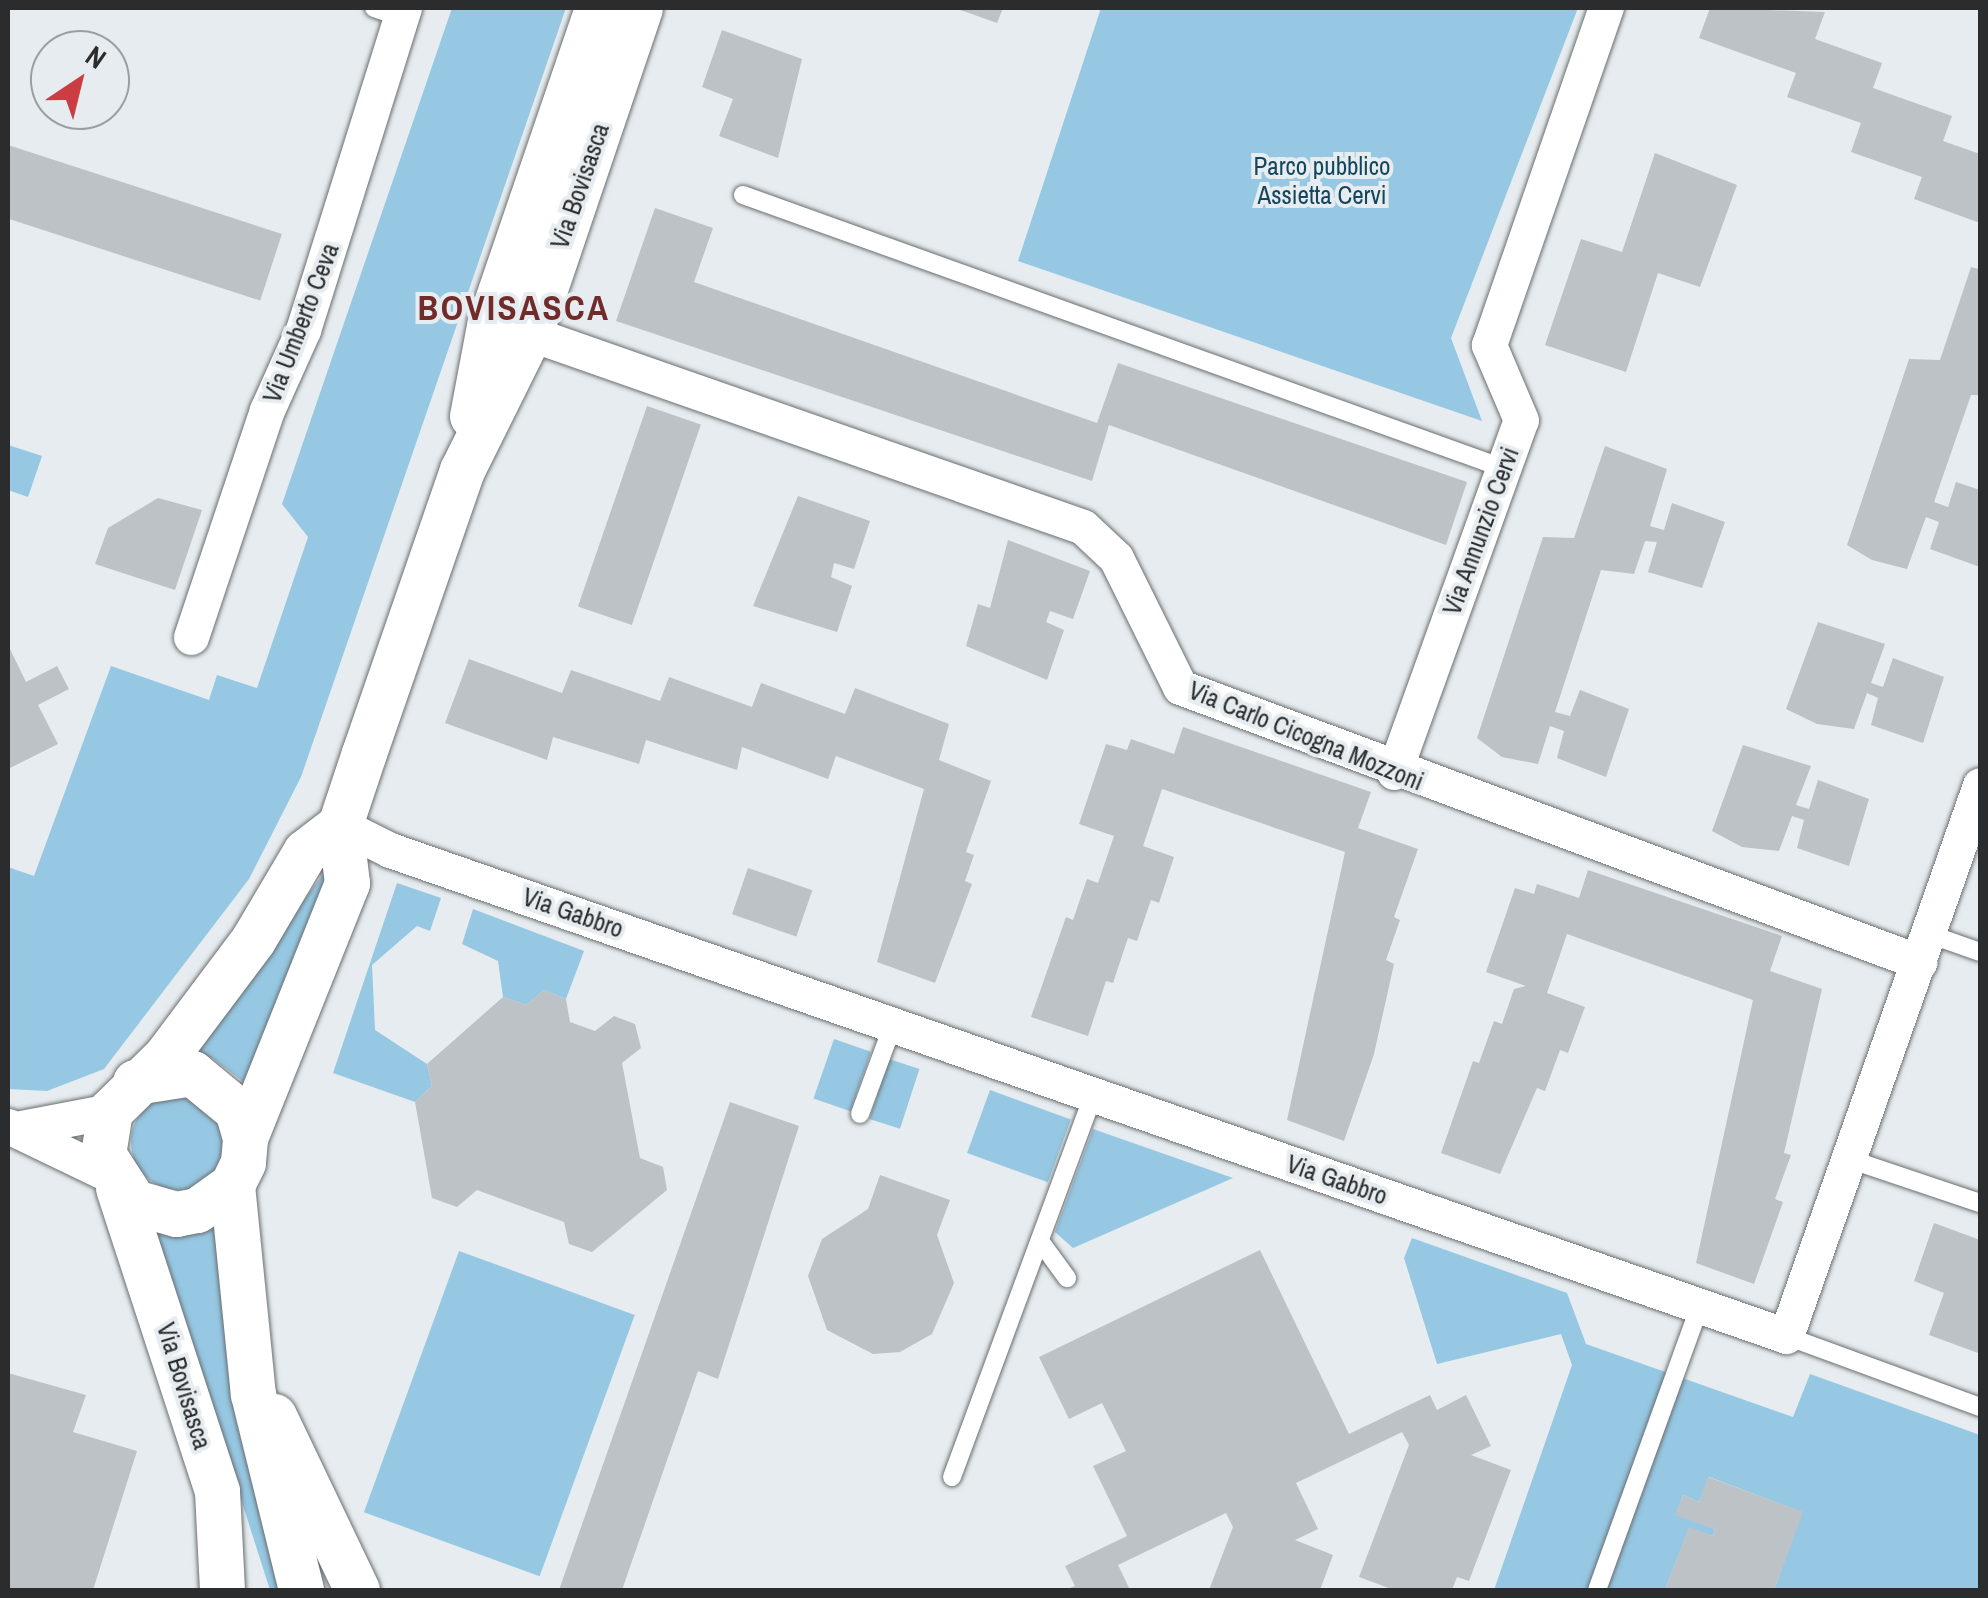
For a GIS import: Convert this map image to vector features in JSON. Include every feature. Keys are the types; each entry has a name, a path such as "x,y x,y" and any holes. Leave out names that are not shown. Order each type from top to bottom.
{"street":[{"name":"Via Bovisasca","path":"249,1366 232,1185 245,1138 346,883 340,825 510,327 597,8"},
{"name":"Via Bovisasca","path":"510,327 640,8"},
{"name":"Via Annunzio Cervi","path":"1394,772 1521,420 1489,345 1606,8"},
{"name":"Via Umberto Ceva","path":"191,637 267,410 303,330 393,11"},
{"name":"Via Carlo Cicogna Mozzoni","path":"510,327 1083,527 1116,558 1180,687 1394,772 1924,948"},
{"path":"1786,1336 1980,786"},
{"name":"Via Gabbro","path":"340,825 390,850 1786,1336"},
{"path":"122,1096 165,1058 253,940 305,852 340,825"},
{"path":"12,1128 122,1096 163,1072 205,1080 237,1110 245,1138"},
{"name":"Via Bovisasca","path":"122,1096 103,1154 216,1491 222,1590"},
{"path":"12,1128 114,1182 134,1202 176,1214 217,1200 232,1185"},
{"path":"249,1366 301,1590"},
{"path":"249,1366 357,1590"},
{"path":"216,1491 248,1590"}],"lane":[{"path":"744,195 1504,468"},
{"path":"1924,948 1980,952"},
{"path":"860,1114 893,1024"},
{"path":"952,1477 1094,1094"},
{"path":"1849,1159 1980,1203"},
{"path":"1040,1241 1067,1278"},
{"path":"1598,1590 1700,1305"},
{"path":"1786,1336 1980,1407"}],"green space":[{"path":"452,8 566,8 301,777 249,879 104,1069 47,1091 8,1089 8,867 34,876 111,666 209,700 217,675 257,688 308,537 282,504"},
{"name":"Parco pubblico Assietta Cervi","path":"1101,8 1578,8 1451,338 1482,421 1018,261"},
{"path":"8,445 42,456 28,497 8,490"},
{"path":"330,865 253,1089 212,1058 190,1053"},
{"path":"397,883 441,898 430,931 417,926 372,965 375,1030 427,1064 432,1086 415,1102 333,1073"},
{"path":"473,909 584,951 566,999 544,990 526,1005 503,997 498,961 462,944"},
{"path":"834,1039 871,1052 850,1111 813,1099"},
{"path":"889,1059 919,1069 900,1129 870,1119"},
{"path":"990,1090 1071,1119 1048,1182 967,1153"},
{"path":"179,1094 197,1097 213,1108 224,1124 224,1160 213,1176 197,1187 179,1190 161,1187 145,1176 134,1160 131,1142 134,1124 145,1108 161,1097"},
{"path":"1093,1129 1233,1178 1073,1248 1055,1232"},
{"path":"217,1225 235,1415 279,1590 270,1590 156,1233"},
{"path":"1412,1238 1567,1293 1586,1344 1793,1417 1810,1374 1980,1435 1980,1590 1774,1590 1802,1512 1709,1477 1699,1502 1683,1495 1676,1514 1715,1529 1713,1536 1689,1528 1665,1590 1494,1590 1572,1365 1561,1334 1437,1364 1404,1258"},
{"path":"459,1251 635,1315 540,1576 364,1512"}],"building":[{"path":"955,8 1003,8 997,23"},
{"path":"1710,8 1825,12 1815,39 1882,63 1873,88 1952,116 1943,141 1980,154 1980,223 1914,199 1922,177 1851,152 1861,123 1787,97 1796,73 1699,38"},
{"path":"722,30 802,59 778,158 719,136 733,99 702,87"},
{"path":"8,145 282,234 260,301 8,219"},
{"path":"1655,153 1737,185 1700,287 1658,273 1626,372 1545,345 1581,239 1622,252"},
{"path":"655,208 713,228 694,282 1097,423 1118,363 1467,482 1446,545 1109,425 1092,481 616,321"},
{"path":"1971,267 1980,269 1980,395 1971,395 1934,502 1948,507 1956,482 1980,490 1980,567 1930,549 1939,522 1926,517 1907,569 1872,560 1847,545 1909,359 1940,360"},
{"path":"647,406 701,425 632,625 578,606"},
{"path":"1605,446 1667,469 1650,526 1664,530 1672,503 1725,522 1702,588 1648,572 1657,542 1645,541 1634,574 1601,570 1555,712 1570,716 1580,690 1629,709 1606,777 1557,758 1564,731 1550,726 1538,764 1502,757 1477,738 1543,537 1574,538"},
{"path":"798,496 870,521 854,569 834,563 831,577 852,586 837,632 753,606"},
{"path":"158,498 202,510 175,590 95,564 108,528"},
{"path":"1008,540 1090,571 1073,619 1050,611 1046,622 1064,630 1047,680 966,646 978,604 990,608"},
{"path":"1818,622 1885,644 1871,683 1883,687 1893,658 1944,677 1923,743 1871,725 1878,698 1867,693 1854,729 1817,724 1786,709"},
{"path":"8,645 26,682 57,666 69,689 38,705 58,744 8,769"},
{"path":"469,659 562,693 571,670 660,701 669,677 752,707 761,683 845,714 855,688 949,724 939,760 991,781 966,852 974,855 965,881 972,884 935,983 877,962 924,789 836,756 828,779 742,747 737,770 646,740 639,764 553,737 547,760 445,723"},
{"path":"1183,727 1371,792 1358,828 1418,849 1394,917 1400,920 1386,960 1394,964 1374,1054 1344,1141 1287,1120 1345,852 1162,789 1143,846 1174,857 1159,903 1151,900 1137,941 1128,938 1113,983 1106,981 1088,1036 1031,1017 1066,917 1073,920 1087,879 1098,883 1114,836 1079,824 1106,744 1127,750 1131,739 1174,754"},
{"path":"1743,745 1811,766 1796,805 1809,809 1818,780 1869,799 1849,866 1797,848 1804,820 1792,816 1779,851 1742,847 1712,831"},
{"path":"748,868 812,890 796,936 732,914"},
{"path":"1588,870 1782,936 1770,971 1822,989 1784,1153 1791,1155 1775,1199 1783,1202 1754,1284 1696,1263 1753,1000 1567,934 1547,993 1585,1007 1568,1053 1560,1050 1545,1091 1537,1088 1500,1174 1441,1153 1473,1061 1479,1063 1494,1021 1502,1024 1514,989 1526,986 1486,972 1515,888 1534,894 1537,884 1579,898"},
{"path":"544,990 566,999 570,1022 595,1031 614,1016 635,1024 641,1048 622,1063 640,1158 663,1167 667,1190 592,1252 569,1244 564,1222 477,1190 457,1207 432,1198 415,1102 432,1086 427,1064 503,997 526,1005"},
{"path":"730,1102 799,1126 718,1379 698,1371 622,1590 559,1590"},
{"path":"880,1175 950,1200 937,1235 954,1283 932,1334 900,1352 873,1354 827,1330 808,1276 822,1239 868,1209"},
{"path":"1934,1223 1980,1240 1978,1353 1929,1335 1944,1293 1914,1281"},
{"path":"1260,1250 1349,1434 1430,1395 1437,1410 1466,1395 1491,1446 1471,1455 1511,1470 1469,1581 1457,1577 1452,1590 1394,1590 1359,1577 1409,1445 1402,1432 1296,1483 1318,1529 1295,1540 1333,1555 1320,1590 1209,1590 1233,1527 1226,1513 1118,1565 1130,1590 1065,1590 1075,1586 1065,1566 1127,1536 1093,1466 1126,1451 1102,1403 1069,1419 1039,1357"},
{"path":"8,1373 86,1395 73,1432 137,1451 93,1590 8,1590"},
{"path":"1708,1477 1803,1512 1774,1590 1665,1590 1689,1527 1713,1536 1715,1529 1675,1515 1683,1495 1699,1502"}],"district":[{"name":"BOVISASCA","path":"514,308"}]}
